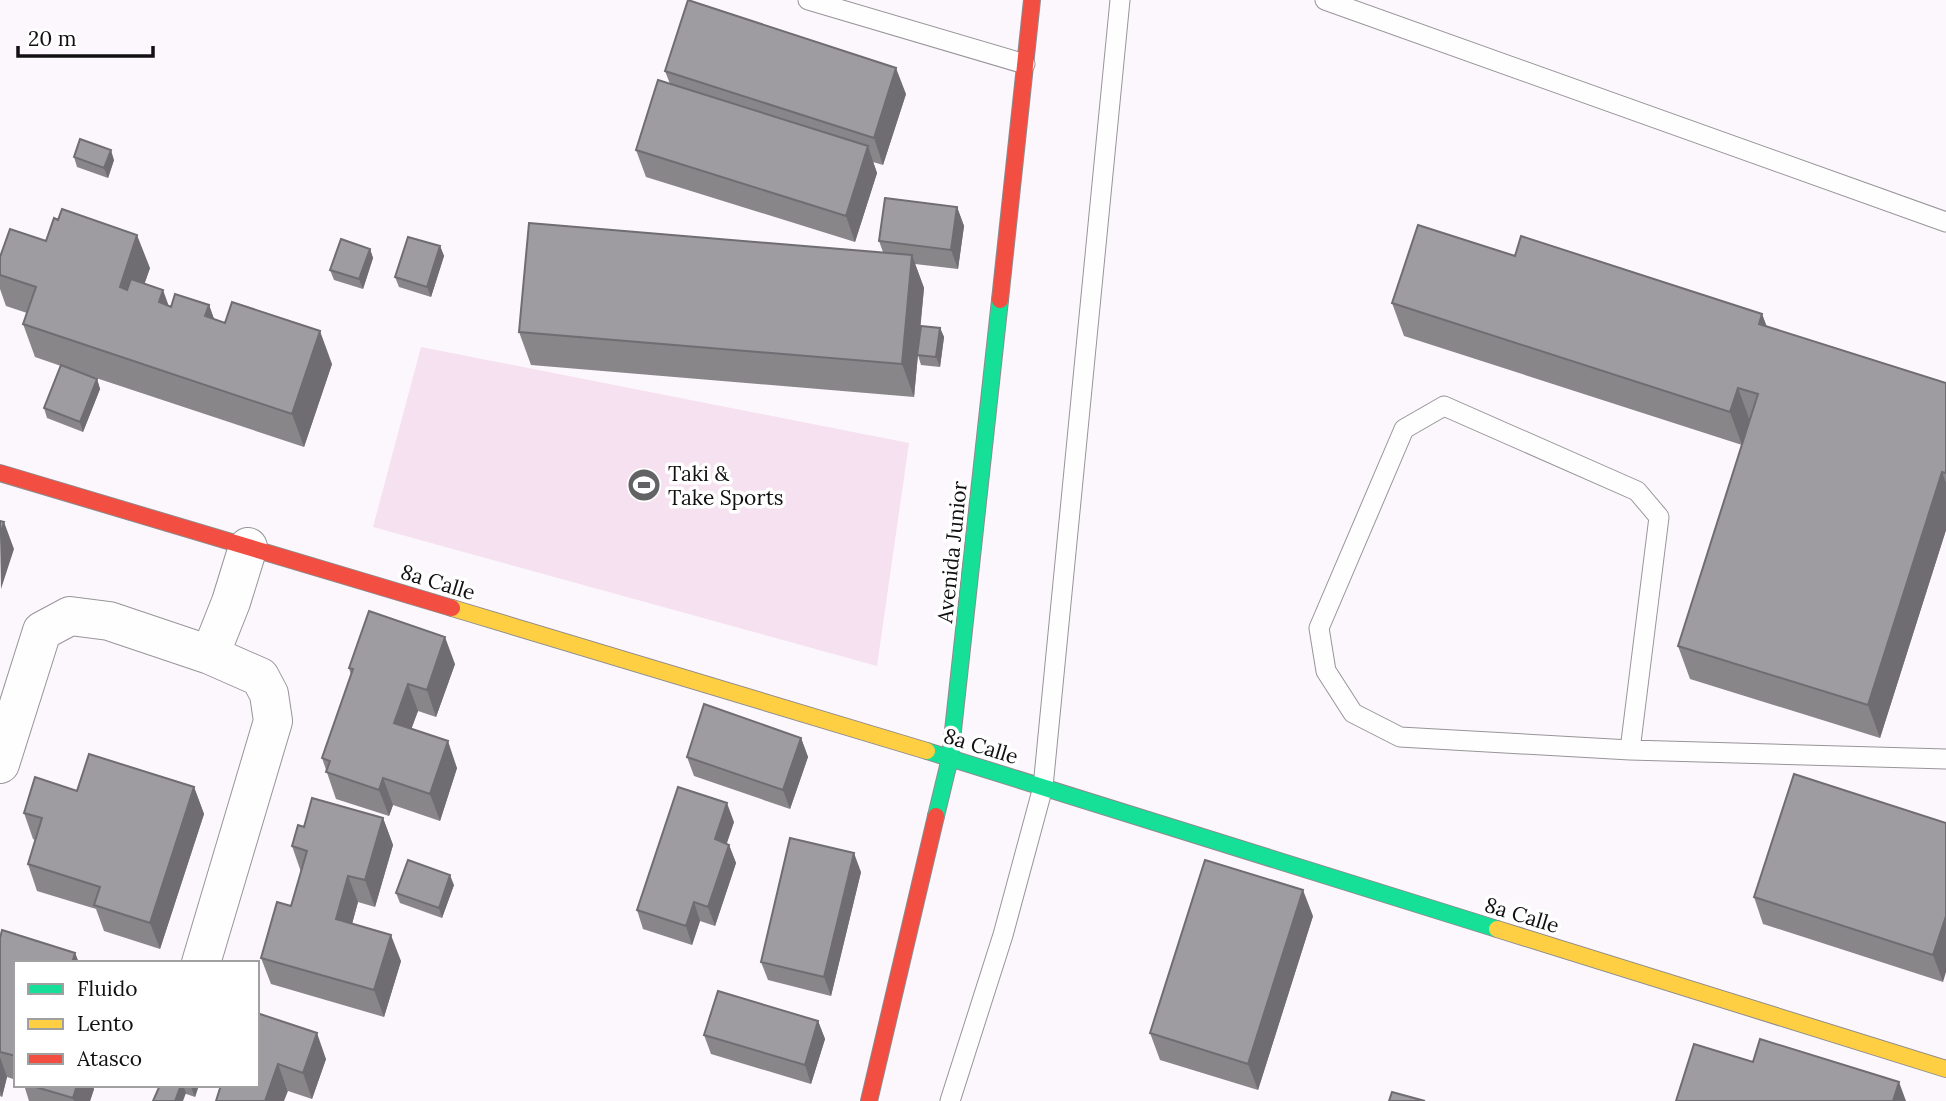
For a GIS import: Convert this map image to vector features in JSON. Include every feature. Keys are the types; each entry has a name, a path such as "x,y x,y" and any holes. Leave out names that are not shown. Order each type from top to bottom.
{"street":[{"name":"Avenida Junior","path":"869,1101 950,758 1032,0"},
{"name":"8a Calle","path":"0,473 950,758 1946,1069"},
{"path":"210,655 248,547"},
{"path":"0,764 42,631 70,615 109,621 210,655 260,677 269,694 273,721 202,961"}],"lane":[{"path":"808,0 1025,64"},
{"path":"950,1101 1003,935 1043,787 1121,0"},
{"path":"1325,0 1946,222"},
{"path":"1630,750 1659,517 1637,491 1444,406 1404,429 1319,628 1326,671 1353,712 1400,737 1630,750 1946,759"}],"shaded area":[{"name":"Taki & Take Sports","path":"421,347 909,443 877,666 373,527"}],"building":[{"path":"688,0 896,68 874,138 665,71"},
{"path":"658,80 868,146 846,216 636,150"},
{"path":"80,139 111,150 104,168 74,157"},
{"path":"885,198 957,207 951,250 879,241"},
{"path":"62,209 137,235 120,287 127,290 131,279 163,290 159,302 171,307 175,294 209,305 205,316 225,323 232,302 320,331 292,414 23,324 36,287 0,275 0,257 10,229 46,241 54,218 58,220"},
{"path":"529,223 912,255 902,364 519,332"},
{"path":"1418,225 1515,256 1521,236 1762,314 1759,324 1946,383 1946,473 1942,472 1868,705 1678,646 1758,394 1738,388 1730,412 1392,303"},
{"path":"408,237 440,246 427,287 395,277"},
{"path":"341,239 370,249 359,279 330,270"},
{"path":"921,326 940,328 936,357 917,355"},
{"path":"61,365 97,379 80,422 44,408"},
{"path":"369,611 445,637 427,690 408,684 394,723 448,741 430,794 383,778 379,790 326,772 330,761 322,758 353,669 349,668"},
{"path":"704,704 801,738 783,790 687,757"},
{"path":"89,754 194,787 150,923 94,905 100,887 28,864 42,818 24,813 35,777 77,791"},
{"path":"1794,774 1946,823 1946,916 1933,955 1754,897"},
{"path":"678,787 727,803 715,839 729,845 708,907 694,902 686,926 637,910"},
{"path":"312,798 383,818 365,880 348,876 336,919 391,935 374,990 261,958 277,902 291,906 307,851 292,846 298,825 304,827"},
{"path":"790,838 854,853 824,977 761,962"},
{"path":"408,860 450,875 439,908 396,893"},
{"path":"1205,860 1303,890 1248,1064 1150,1033"},
{"path":"2,930 75,953 73,961 14,961 14,1056 0,1052"},
{"path":"718,991 818,1021 805,1065 704,1035"},
{"path":"259,1014 317,1033 303,1073 278,1064 265,1101 216,1101 220,1087 259,1087"},
{"path":"1760,1039 1899,1082 1893,1101 1676,1101 1694,1044 1753,1062"},
{"path":"36,1087 76,1087 73,1098"},
{"path":"159,1087 180,1087 175,1101 153,1101"},
{"path":"1392,1092 1425,1101 1389,1101"}],"traffic: fast":[{"path":"936,816 950,758 1000,300"},
{"path":"927,751 1497,929"}],"traffic: slow":[{"path":"452,608 927,751"},
{"path":"1497,929 1946,1069"}],"traffic: jam":[{"path":"1000,300 1032,0"},
{"path":"0,473 452,608"},
{"path":"869,1101 936,816"}],"place":[{"name":"Taki & Take Sports","path":"644,485"}]}
